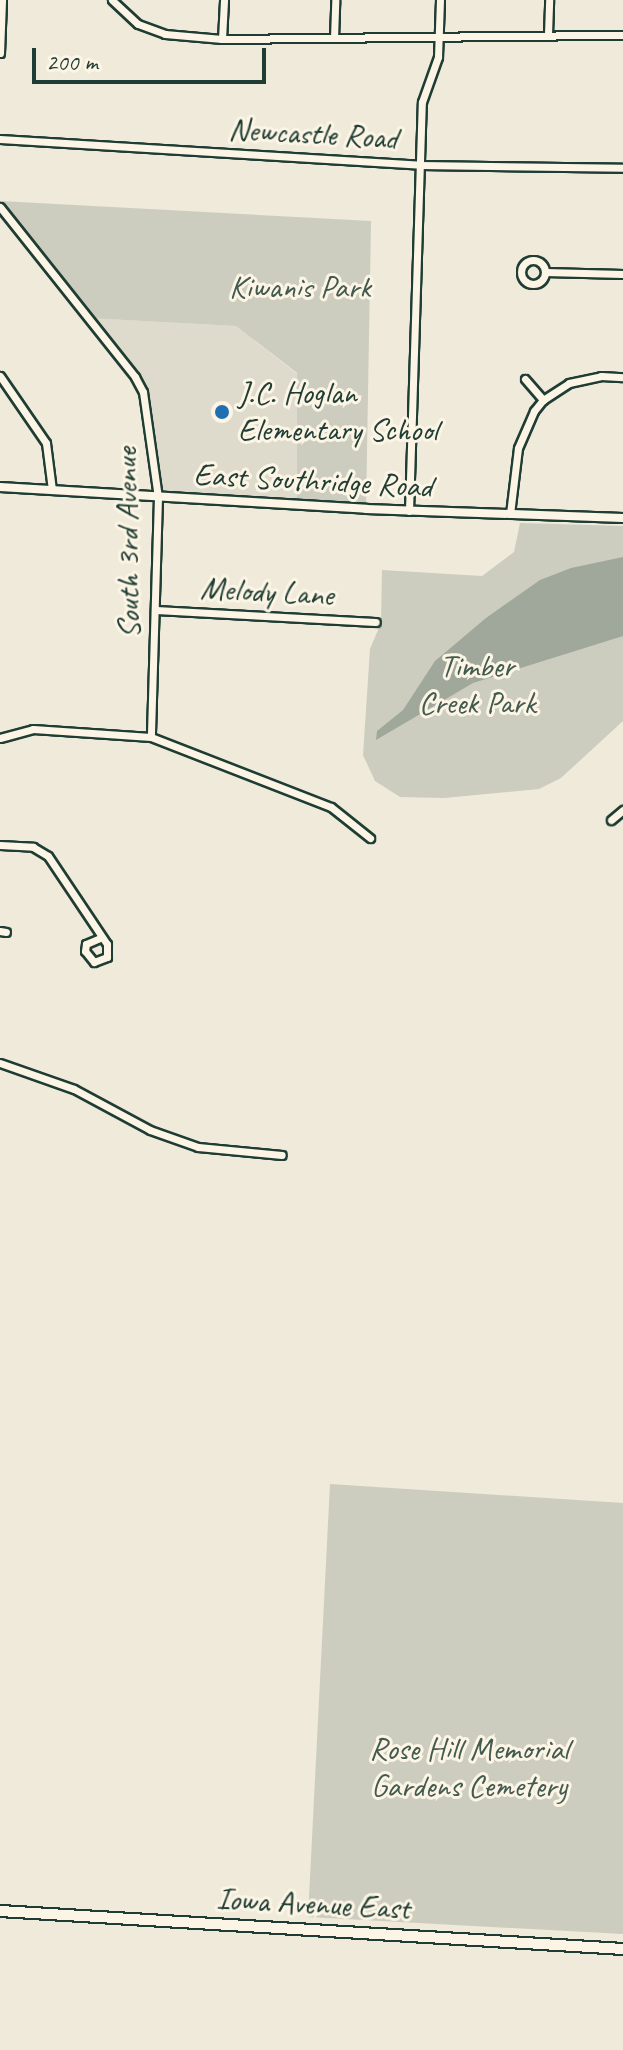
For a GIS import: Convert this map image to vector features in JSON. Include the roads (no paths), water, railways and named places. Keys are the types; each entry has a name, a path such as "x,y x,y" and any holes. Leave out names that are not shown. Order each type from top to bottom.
{"main road":[{"name":"Iowa Avenue East","path":"0,1911 623,1949"}],"street":[{"path":"0,53 2,0"},
{"path":"112,0 138,24 165,34 222,39 623,35"},
{"path":"222,39 224,0"},
{"path":"334,38 335,0"},
{"path":"409,511 422,102 436,65 440,0"},
{"path":"548,34 549,0"},
{"name":"Newcastle Road","path":"0,139 420,165 623,168"},
{"name":"South 3rd Avenue","path":"0,207 141,385 158,497 151,737"},
{"path":"545,272 623,274"},
{"path":"0,376 46,443 52,490"},
{"path":"510,514 521,433 543,400 569,383 601,376 623,377"},
{"path":"525,379 543,400"},
{"name":"East Southridge Road","path":"0,487 409,511 623,518"},
{"name":"Melody Lane","path":"155,610 376,622"},
{"path":"4,736 33,729 151,737 331,807 370,838"},
{"path":"611,820 623,810"},
{"path":"0,845 33,847 48,856 100,938"},
{"path":"0,1063 74,1089 150,1130 198,1147 282,1155"}],"place":[{"name":"J.C. Hoglan Elementary School","path":"222,412"}],"park label":[{"name":"Kiwanis Park","path":"300,287"},
{"name":"Timber Creek Park","path":"477,686"},
{"name":"Rose Hill Memorial Gardens Cemetery","path":"469,1768"}]}
